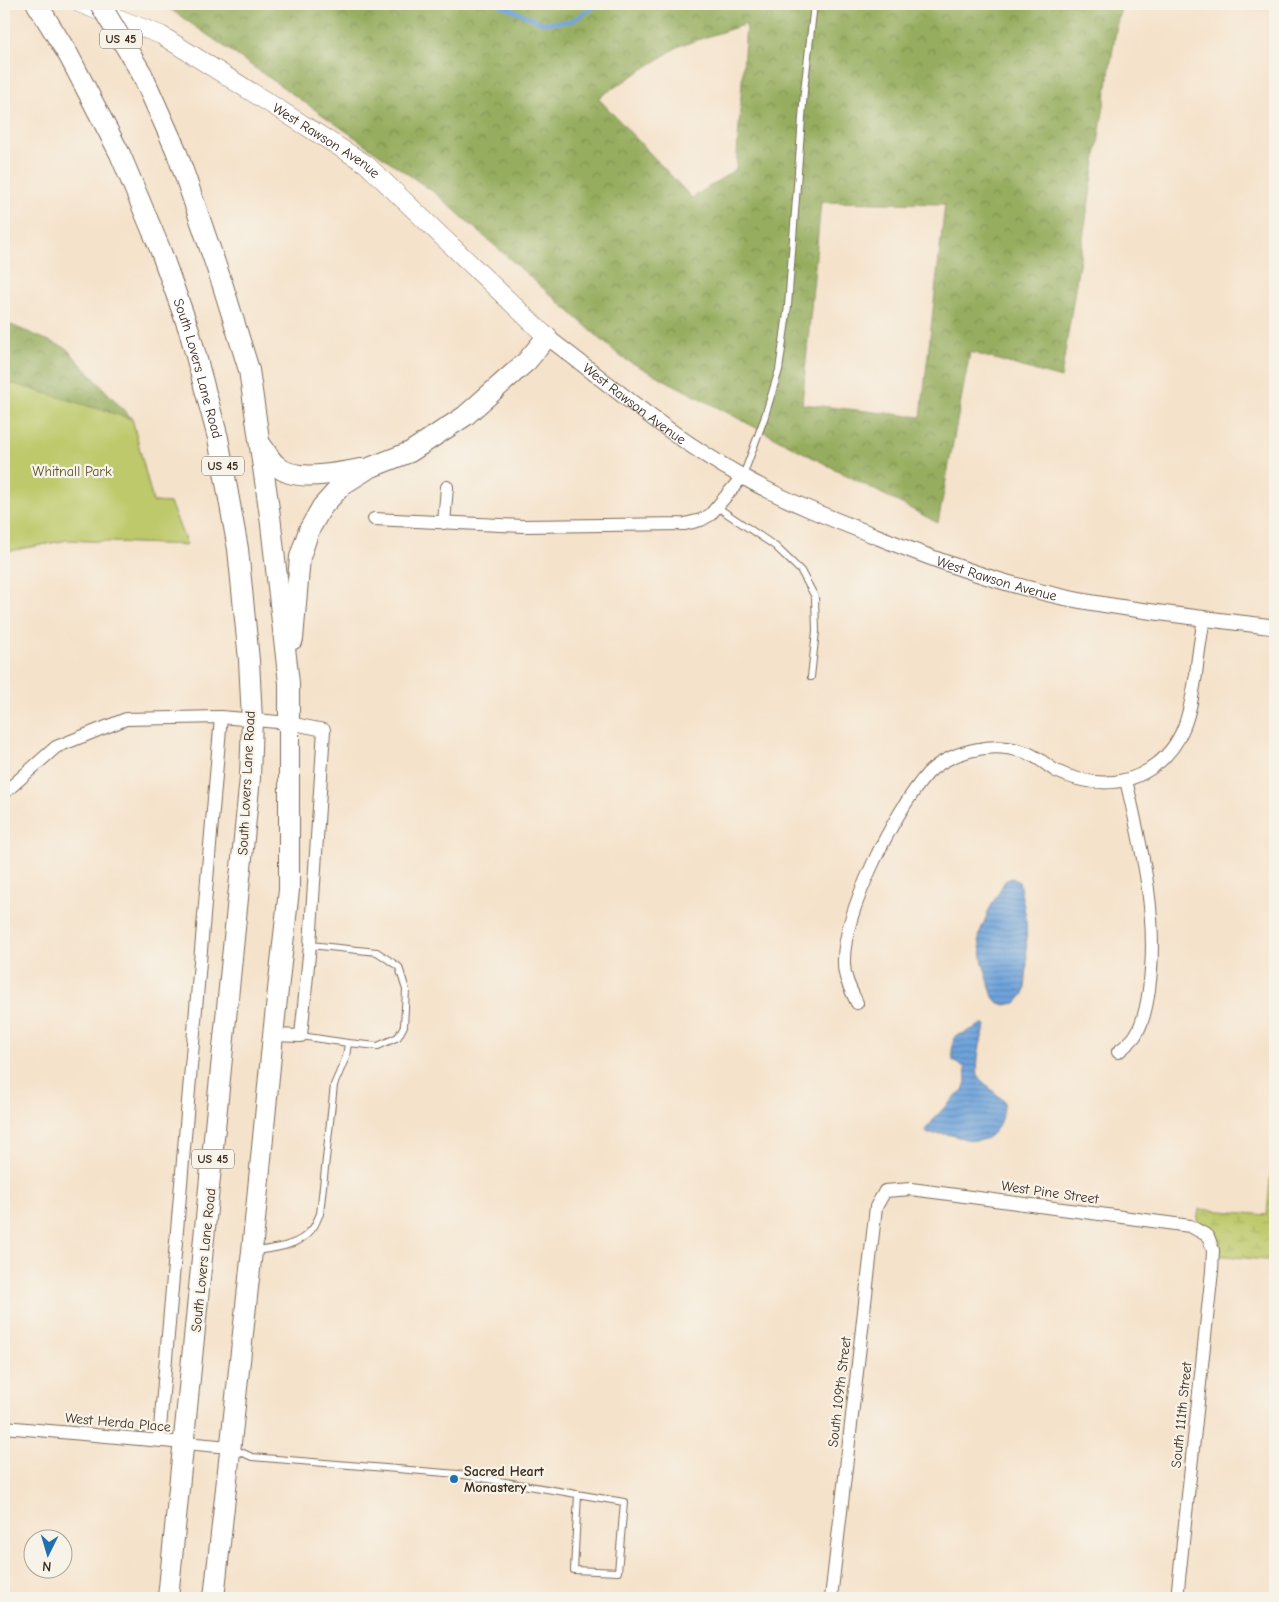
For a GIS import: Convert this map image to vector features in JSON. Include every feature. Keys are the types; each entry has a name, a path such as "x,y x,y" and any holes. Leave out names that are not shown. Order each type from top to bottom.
{"main road":[{"name":"South Lovers Lane Road","path":"38,4 69,56 120,154 160,249 192,339 218,438 238,549 249,660 271,722 289,890 214,1598"},
{"name":"West Rawson Avenue","path":"81,4 161,35 366,164 547,337"},
{"name":"South Lovers Lane Road","path":"100,4 142,74 176,150 223,286 249,370 261,445 289,684 271,722 250,778 168,1598"},
{"path":"289,684 300,557 309,530 322,506 342,486 369,468 410,452 465,416 527,361 547,337"},
{"path":"261,445 276,466 292,475 322,475 369,468"}],"street":[{"name":"West Rawson Avenue","path":"547,337 673,432 742,477 840,523 924,556 983,575 1076,600 1275,628"},
{"path":"374,519 523,526 685,524 701,520 710,515 742,477"},
{"path":"444,522 447,487"},
{"path":"858,1003 846,980 844,966 844,952 853,916 878,852 910,798 929,773 953,756 980,748 992,747 1016,750 1028,754 1057,771 1088,781 1114,782 1138,776 1160,762 1173,748 1186,725 1204,618"},
{"path":"159,1440 221,717"},
{"path":"4,793 56,747 126,719 221,717 324,730 310,945 301,1036 273,1035"},
{"path":"1118,1052 1131,1041 1143,1020 1150,983 1152,955 1152,918 1145,861 1126,780"},
{"name":"West Pine Street","path":"886,1191 911,1189 1190,1226 1208,1236"},
{"name":"South 109th Street","path":"831,1598 876,1207 886,1191"},
{"name":"South 111th Street","path":"1177,1598 1212,1271 1212,1250 1208,1236"},
{"name":"West Herda Place","path":"4,1427 230,1447"}],"lane":[{"path":"742,477 764,419 780,360 788,306 804,91 814,4"},
{"path":"717,507 775,546 801,571 815,597 816,631 811,677"},
{"path":"301,1036 378,1046 398,1037 404,1026 406,990 399,967 378,952 310,945"},
{"path":"252,1251 287,1245 303,1237 312,1229 320,1214 334,1085 346,1057 348,1043"},
{"path":"230,1447 252,1457 458,1474 578,1494 624,1502 618,1572 574,1570 578,1494"}],"green space":[{"path":"163,4 1122,4 1117,23 1061,378 970,352 938,523 621,357 435,193","holes":["746,24 736,169 692,198 598,98 679,46","821,202 945,204 921,417 802,404"]},
{"name":"Whitnall Park","path":"4,322 66,348 132,419 153,502 170,503 187,545 67,540 4,552"},
{"name":"Whitnall Park","path":"4,381 132,419 153,502 170,503 187,545 67,540 4,552"},
{"path":"1275,1125 1275,1261 1216,1255 1215,1233 1209,1227 1197,1222 1199,1209 1267,1215"}],"water":[{"path":"1012,878 1019,882 1026,917 1027,968 1024,994 1016,1003 1005,1005 997,1002 993,997 983,963 979,939 989,910 1005,881"},
{"path":"982,1024 986,1026 979,1051 978,1077 1004,1101 1004,1110 999,1124 989,1137 978,1140 945,1134 928,1134 925,1130 963,1090 966,1082 965,1067 953,1061 952,1050 955,1036"}],"waterway":[{"path":"499,4 543,23 572,21 598,4"}],"place":[{"name":"Sacred Heart Monastery","path":"454,1479"}]}
